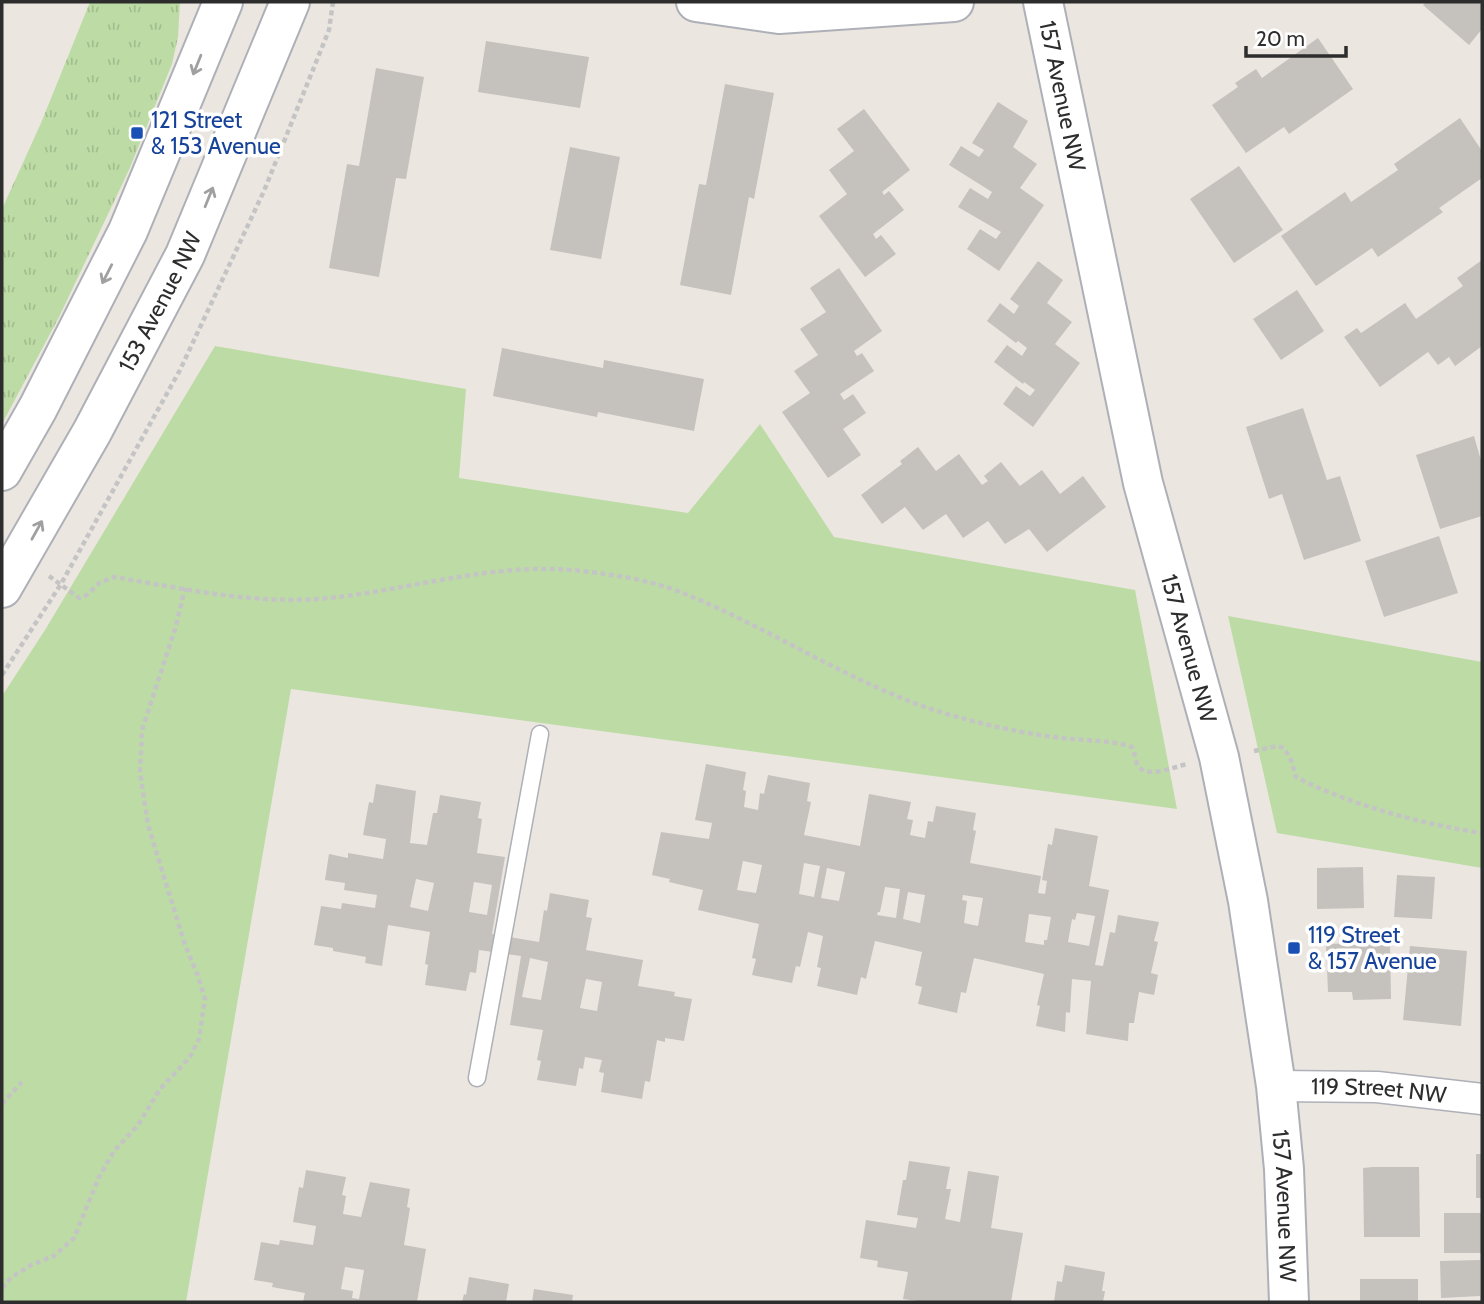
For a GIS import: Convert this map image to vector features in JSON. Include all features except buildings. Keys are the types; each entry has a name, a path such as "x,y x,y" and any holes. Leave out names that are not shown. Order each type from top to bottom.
{"street":[{"path":"2,471 38,408 128,231 223,2"},
{"name":"153 Avenue NW","path":"2,588 92,432 186,255 290,2"},
{"path":"696,2 779,14 954,2"},
{"name":"157 Avenue NW","path":"1043,2 1143,483 1219,757 1248,901 1276,1086 1284,1169 1289,1302"},
{"name":"119 Street NW","path":"1276,1086 1377,1087 1482,1099"}],"lane":[{"path":"477,1077 540,734"}],"path":[{"path":"2,674 61,584 180,370 253,215 329,30 333,2"},
{"path":"22,556 79,598 88,595 99,583 114,577 259,599 316,599 368,594 483,573 522,569 572,570 615,577 683,593 864,682 962,719 1053,737 1121,743 1132,747 1137,763 1142,770 1148,772 1276,746 1283,748 1291,760 1296,777 1309,783 1348,799 1444,828 1482,833"},
{"path":"2,1287 31,1265 54,1256 74,1238 99,1177 114,1150 138,1125 160,1089 190,1057 199,1039 205,999 184,945 148,825 140,772 142,730 176,626 185,588"},
{"path":"2,1104 22,1082"}],"green space":[{"path":"90,2 180,2 178,37 172,64 129,170 59,317 2,424 2,209 41,123"},
{"path":"215,346 466,389 459,478 688,513 760,424 834,537 1135,590 1177,809 291,689 186,1302 2,1302 2,696 45,630"},
{"path":"1228,616 1482,662 1482,868 1277,833"}],"place":[{"name":"121 Street & 153 Avenue","path":"137,133"},
{"name":"119 Street & 157 Avenue","path":"1294,948"}]}
